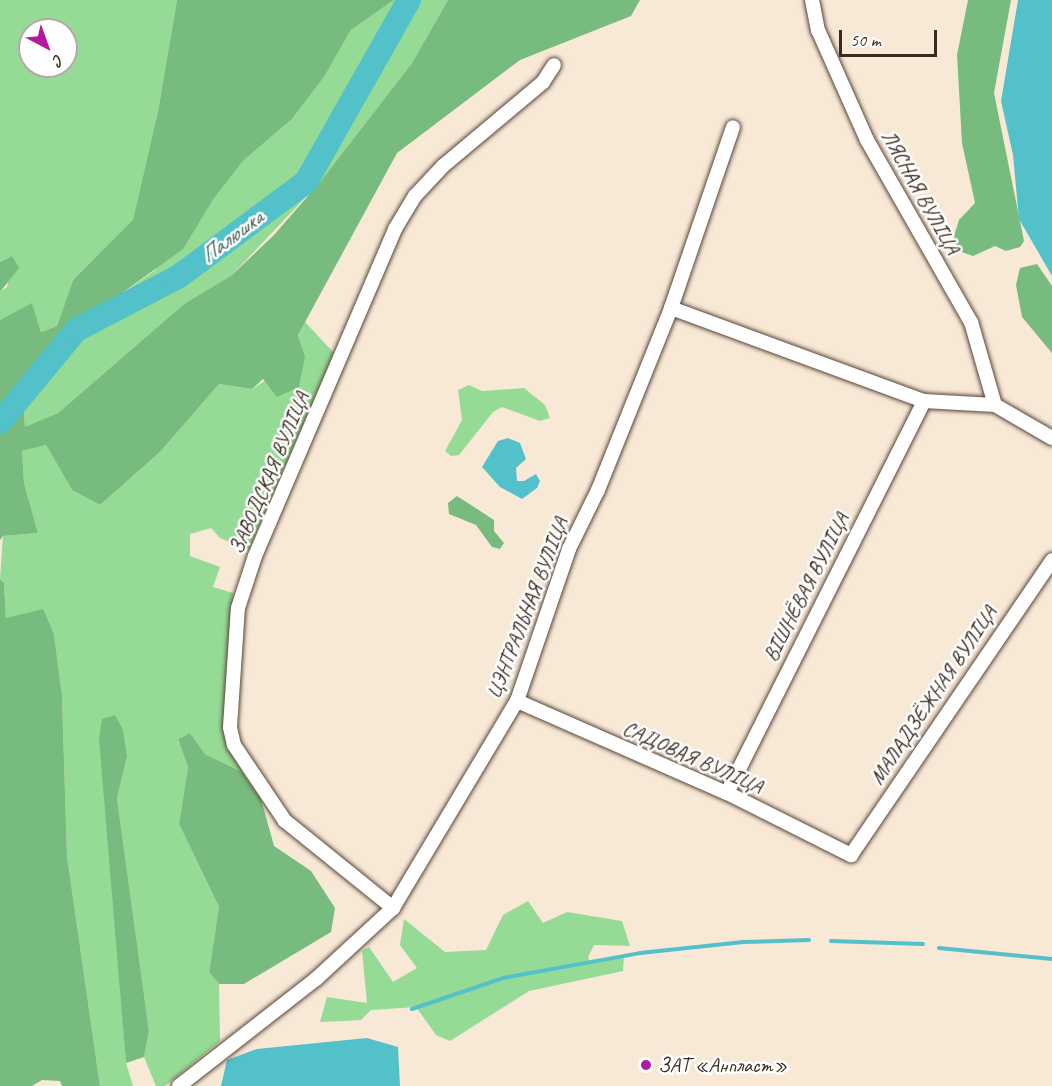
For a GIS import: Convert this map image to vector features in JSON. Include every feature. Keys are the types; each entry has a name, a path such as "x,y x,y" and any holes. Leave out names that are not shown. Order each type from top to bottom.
{"street":[{"name":"ЛЯСНАЯ ВУЛІЦА","path":"812,0 818,30 867,140 970,322 995,405"},
{"name":"ЗАВОДСКАЯ ВУЛІЦА","path":"393,909 285,821 234,745 230,728 238,608 255,556 395,229 415,196 443,166 543,82 554,65"},
{"name":"ЦЭНТРАЛЬНАЯ ВУЛІЦА","path":"179,1086 316,978 393,909 517,701 569,549 598,490 671,308 733,127"},
{"path":"671,308 924,401 995,405 1052,438"},
{"name":"ВІШНЁВАЯ ВУЛІЦА","path":"727,793 924,401"},
{"name":"МАЛАДЗЁЖНАЯ ВУЛІЦА","path":"851,855 1052,560"},
{"name":"САДОВАЯ ВУЛІЦА","path":"517,701 727,793 851,855"}],"green space":[{"path":"0,0 177,0 158,111 133,221 73,280 57,326 41,332 32,304 0,320 0,292 7,287 12,256 0,262"},
{"path":"177,0 394,0 351,30 324,77 292,119 243,161 214,198 183,249 68,332 24,412 25,427 58,413 184,304 232,275 274,235 320,182 412,63 448,0 640,0 631,16 520,60 397,153 298,335 305,356 299,387 277,397 263,379 252,389 219,384 160,452 100,505 72,490 46,445 22,451 24,483 38,533 3,536 0,540 0,320 32,303 41,332 57,326 73,280 133,220 158,111"},
{"path":"394,0 448,0 412,63 320,182 232,275 184,304 58,413 25,428 24,412 68,332 154,271 243,161 292,119 324,77 351,30"},
{"path":"968,0 1011,0 994,93 1024,241 1020,247 1006,251 995,246 973,256 959,251 953,239 959,220 975,203 962,143 957,55"},
{"path":"12,256 19,268 0,292 0,262"},
{"path":"1037,264 1052,286 1052,353 1022,317 1016,285 1020,268"},
{"path":"305,322 334,353 249,550 220,538 211,528 190,534 190,556 220,567 213,587 233,593 223,729 242,772 205,754 190,733 178,739 188,767 179,824 219,907 209,972 219,984 220,1041 165,1086 156,1086 144,1057 149,1031 117,798 127,757 102,719 126,1063 133,1086 100,1086 67,856 62,695 54,634 6,618 4,583 0,579 3,536 38,533 24,483 22,451 46,445 72,490 100,505 160,452 219,384 252,389 305,356 298,335"},
{"path":"469,385 482,391 524,388 545,405 550,418 540,421 502,407 493,412 459,455 451,456 445,451 462,420 458,390"},
{"path":"457,496 494,520 494,531 504,543 500,549 492,547 476,525 449,514 448,503"},
{"path":"0,579 4,583 6,618 43,609 54,634 62,695 67,856 100,1086 62,1086 60,1081 42,1080 32,1086 0,1086"},
{"path":"115,715 123,730 127,757 117,798 149,1031 144,1057 126,1063 99,739 102,719"},
{"path":"190,733 205,754 242,772 261,799 274,846 311,871 335,908 331,932 244,984 219,984 209,972 219,907 179,824 188,767 178,739"},
{"path":"528,901 543,923 567,912 622,921 630,946 594,945 588,957 590,963 624,955 623,971 529,991 450,1041 436,1035 416,1007 371,1010 361,1020 320,1022 327,997 367,1003 362,951 369,947 393,982 417,968 400,945 404,919 445,952 486,950 503,915"}],"water":[{"path":"1018,0 1052,0 1052,276 1019,219 1013,155 1001,101"},
{"path":"508,438 520,443 526,459 516,468 517,481 524,481 536,474 540,481 537,488 522,499 500,487 482,467 498,441"},
{"path":"367,1038 398,1047 400,1086 221,1086 227,1060 257,1049"}],"waterway":[{"name":"Палюшка","path":"0,422 76,330 178,277 306,182 409,0"},
{"path":"412,1009 503,978 640,953 743,942 809,940"},
{"path":"831,941 923,944"},
{"path":"939,948 1052,959"}],"place":[{"name":"ЗАТ «Анпласт»","path":"646,1065"}]}
